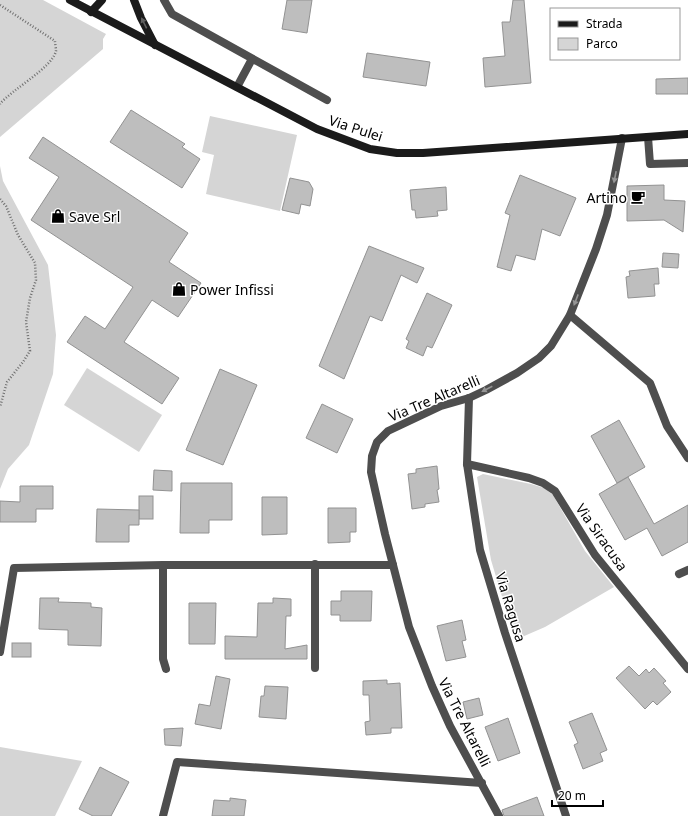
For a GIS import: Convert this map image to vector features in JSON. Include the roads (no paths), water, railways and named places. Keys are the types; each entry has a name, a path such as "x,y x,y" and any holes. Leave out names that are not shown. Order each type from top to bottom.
{"main road":[{"name":"Via Pulei","path":"70,0 318,129 348,142 370,149 397,153 423,154 688,134"},
{"path":"91,12 92,0"},
{"path":"91,12 102,0"},
{"path":"134,0 141,18 155,45"}],"street":[{"path":"164,0 172,14 327,100"},
{"path":"237,87 252,59"},
{"path":"648,137 650,164 688,164"},
{"name":"Via Tre Altarelli","path":"500,816 450,726 432,686 409,627 384,534 371,472 372,456 377,442 388,431 441,406 469,398 486,390 517,373 539,358 551,346 570,315 608,215 622,138"},
{"path":"570,315 650,383 667,426 688,458"},
{"name":"Via Ragusa","path":"469,398 467,464 480,550 505,633 566,816"},
{"name":"Via Siracusa","path":"467,464 529,478 543,483 555,491 595,555 688,669"},
{"path":"315,564 315,668"},
{"path":"0,652 14,568 163,565 393,565"},
{"path":"163,565 163,659 166,669"},
{"path":"679,574 688,570"},
{"path":"163,816 177,762 482,783"}],"place":[{"name":"Artino","path":"638,197"},
{"name":"Save Srl","path":"58,216"},
{"name":"Power Infissi","path":"179,289"}]}
